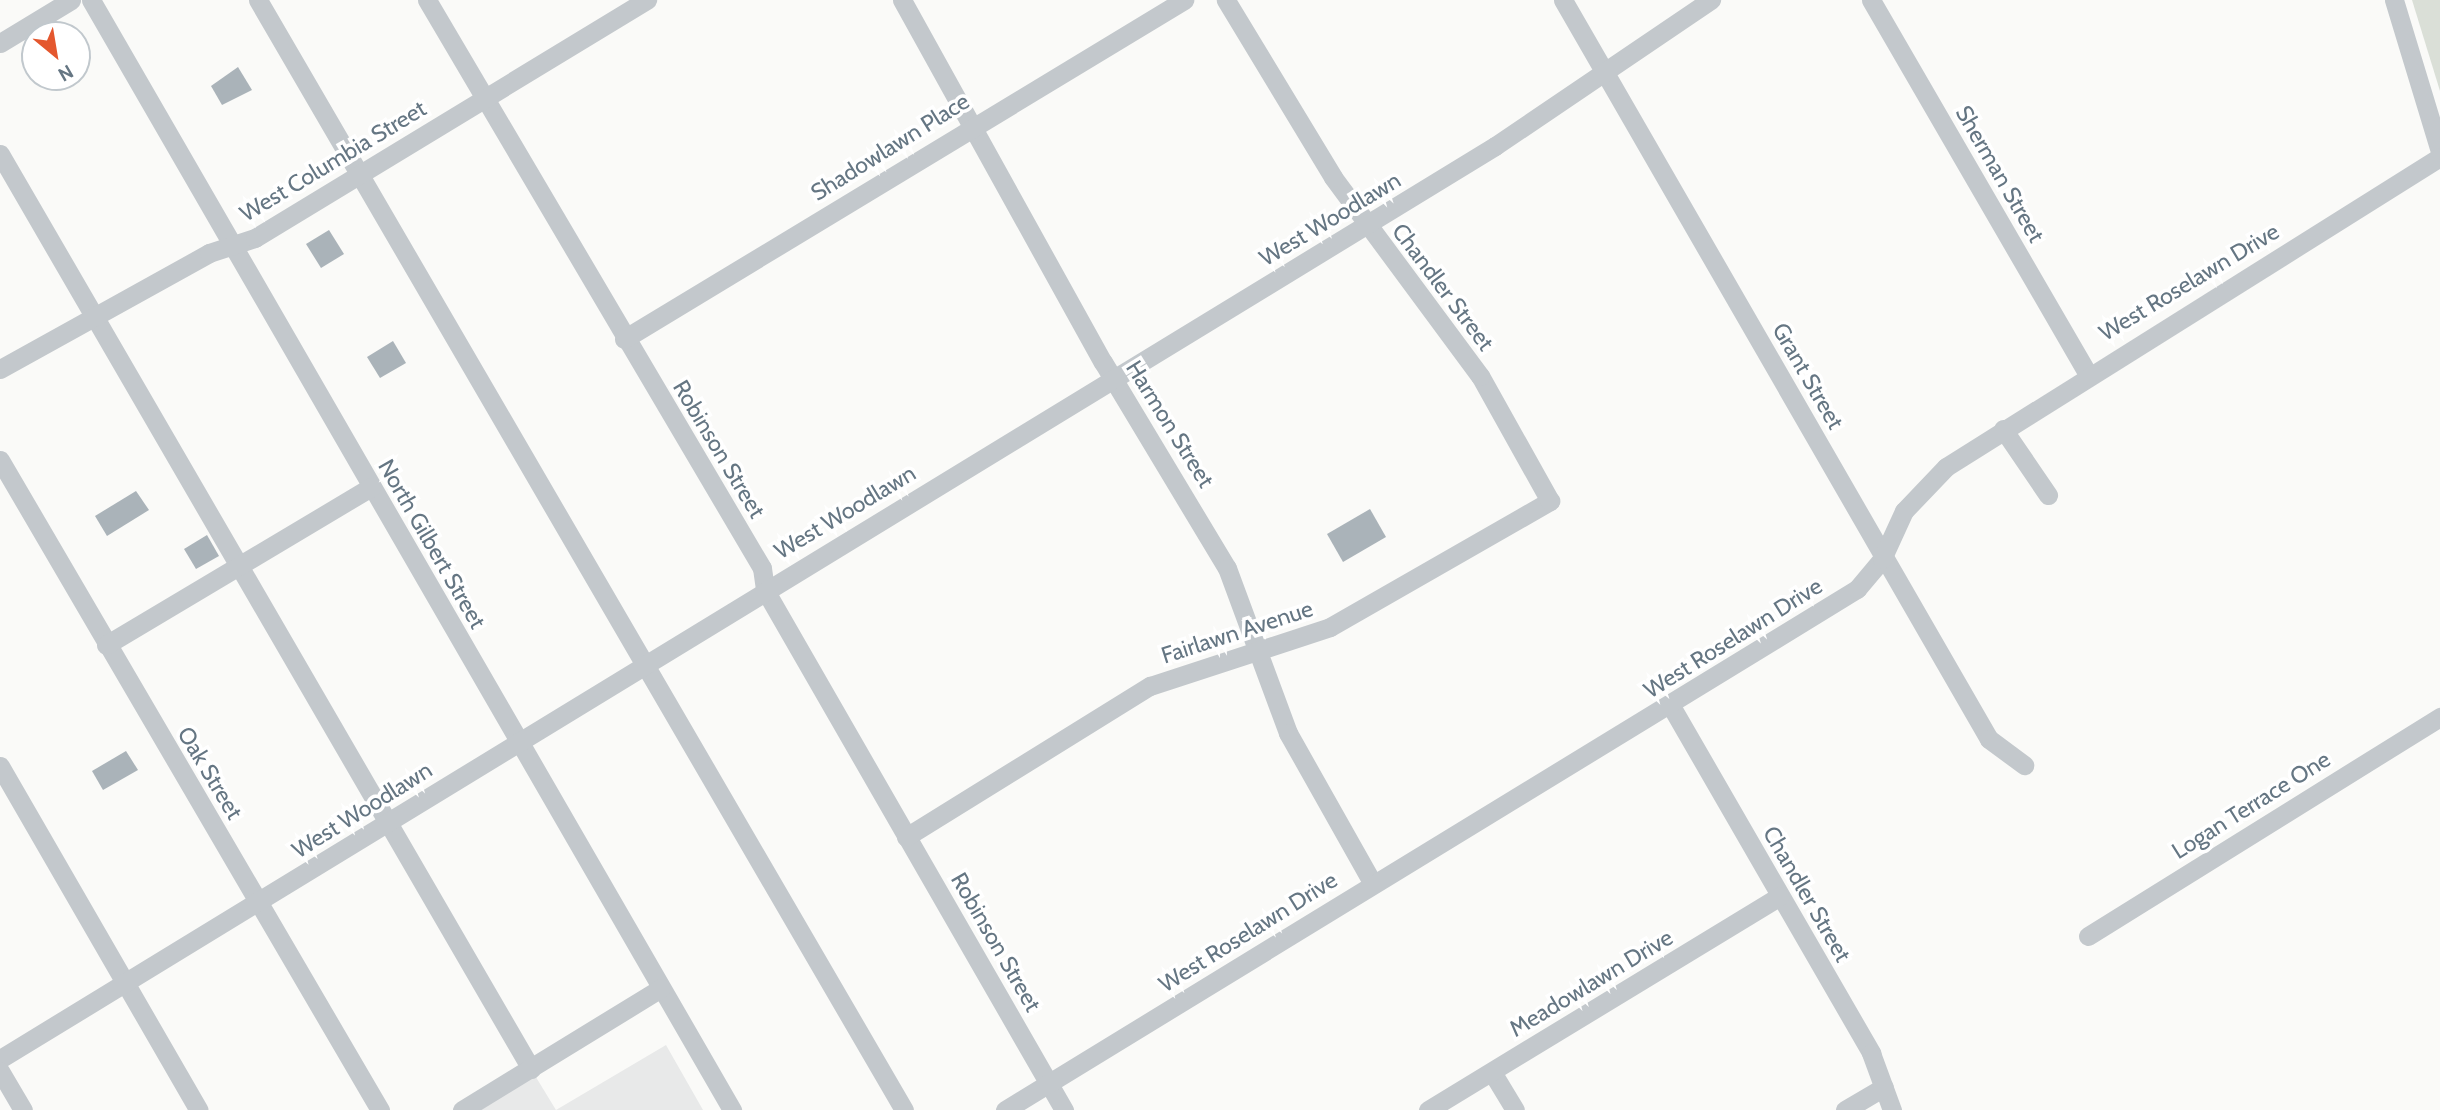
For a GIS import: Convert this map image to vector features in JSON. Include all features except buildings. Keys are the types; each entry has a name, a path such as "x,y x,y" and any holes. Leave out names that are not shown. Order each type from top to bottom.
{"street":[{"path":"0,43 71,0"},
{"name":"North Gilbert Street","path":"92,0 517,742 732,1110"},
{"path":"258,0 904,1110"},
{"name":"Robinson Street","path":"427,0 624,339 762,568 765,590 1064,1110"},
{"name":"West Columbia Street","path":"0,369 360,176 647,0"},
{"name":"Harmon Street","path":"902,0 1114,377 1227,568 1288,733 1373,884"},
{"name":"Shadowlawn Place","path":"624,339 972,125 1184,0"},
{"name":"Chandler Street","path":"1226,0 1366,226 1480,376 1550,500"},
{"name":"Grant Street","path":"1563,0 1882,559 1989,738 2024,765"},
{"name":"West Woodlawn","path":"0,1059 1114,377 1366,226 1495,146 1603,68 1711,0"},
{"name":"Sherman Street","path":"1871,0 2087,373"},
{"path":"2394,0 2440,151"},
{"path":"0,155 237,568 531,1069"},
{"name":"West Roselawn Drive","path":"1005,1110 1373,884 1671,706 1857,589 1882,559 1904,511 1946,467 2087,373 2440,157"},
{"path":"2003,429 2048,495"},
{"name":"Oak Street","path":"0,460 380,1110"},
{"path":"106,645 371,487"},
{"name":"Fairlawn Avenue","path":"906,837 1150,686 1258,650 1370,608 1550,500"},
{"name":"Chandler Street","path":"1671,706 1884,1087 1892,1110"},
{"name":"Logan Terrace One","path":"2088,936 2440,717"},
{"path":"0,766 199,1110"},
{"name":"Meadowlawn Drive","path":"1428,1110 1779,897"},
{"path":"461,1110 661,988"},
{"path":"0,1071 23,1110"},
{"path":"1492,1072 1515,1110"},
{"path":"1845,1110 1884,1087"}],"shaded area":[{"path":"2412,0 2440,0 2440,91"},
{"path":"666,1045 703,1110 556,1110"},
{"path":"531,1069 556,1110 462,1110"}]}
